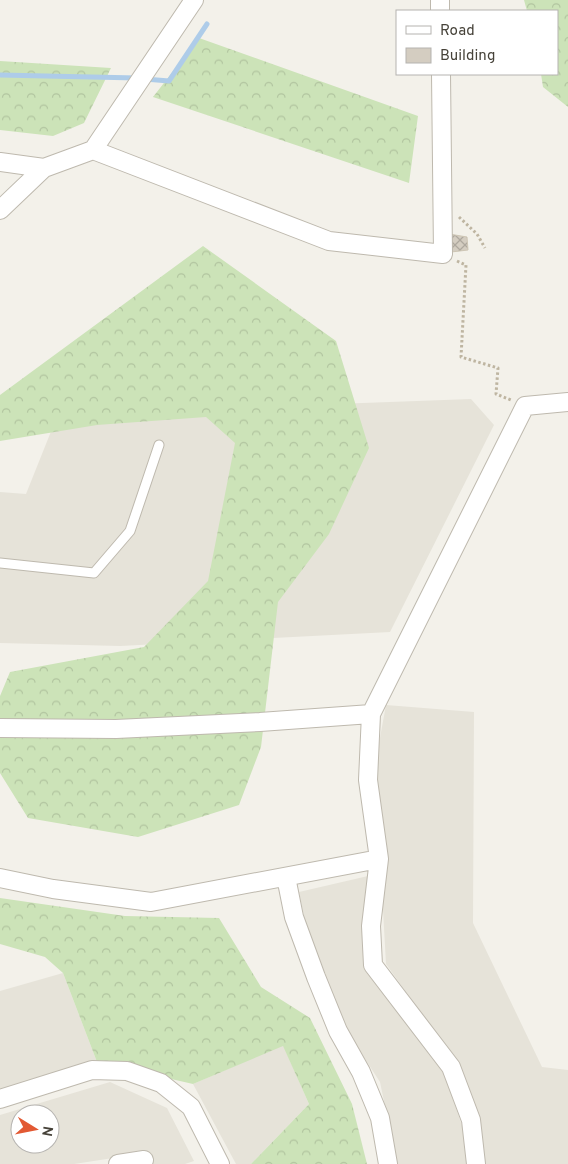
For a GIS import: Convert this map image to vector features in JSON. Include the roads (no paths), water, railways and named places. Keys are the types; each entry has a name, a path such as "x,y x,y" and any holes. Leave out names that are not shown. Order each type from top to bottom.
{"street":[{"path":"0,210 44,168 93,150 194,0"},
{"path":"93,150 329,241 443,254 440,75"},
{"path":"0,162 44,168"},
{"path":"476,1164 471,1120 451,1067 373,965 371,926 379,859 368,780 371,714 525,406 568,402"},
{"path":"0,728 116,729 371,714"},
{"path":"0,878 53,889 152,902 379,859"},
{"path":"286,878 294,917 316,977 338,1031 361,1072 380,1118 388,1164"},
{"path":"0,1099 92,1070 127,1071 162,1083 191,1107 220,1164"},
{"path":"118,1164 144,1160"}],"lane":[{"path":"0,563 94,573 130,531 159,445"}],"waterway":[{"path":"145,79 169,81 207,24"},
{"path":"0,75 137,78"}]}
